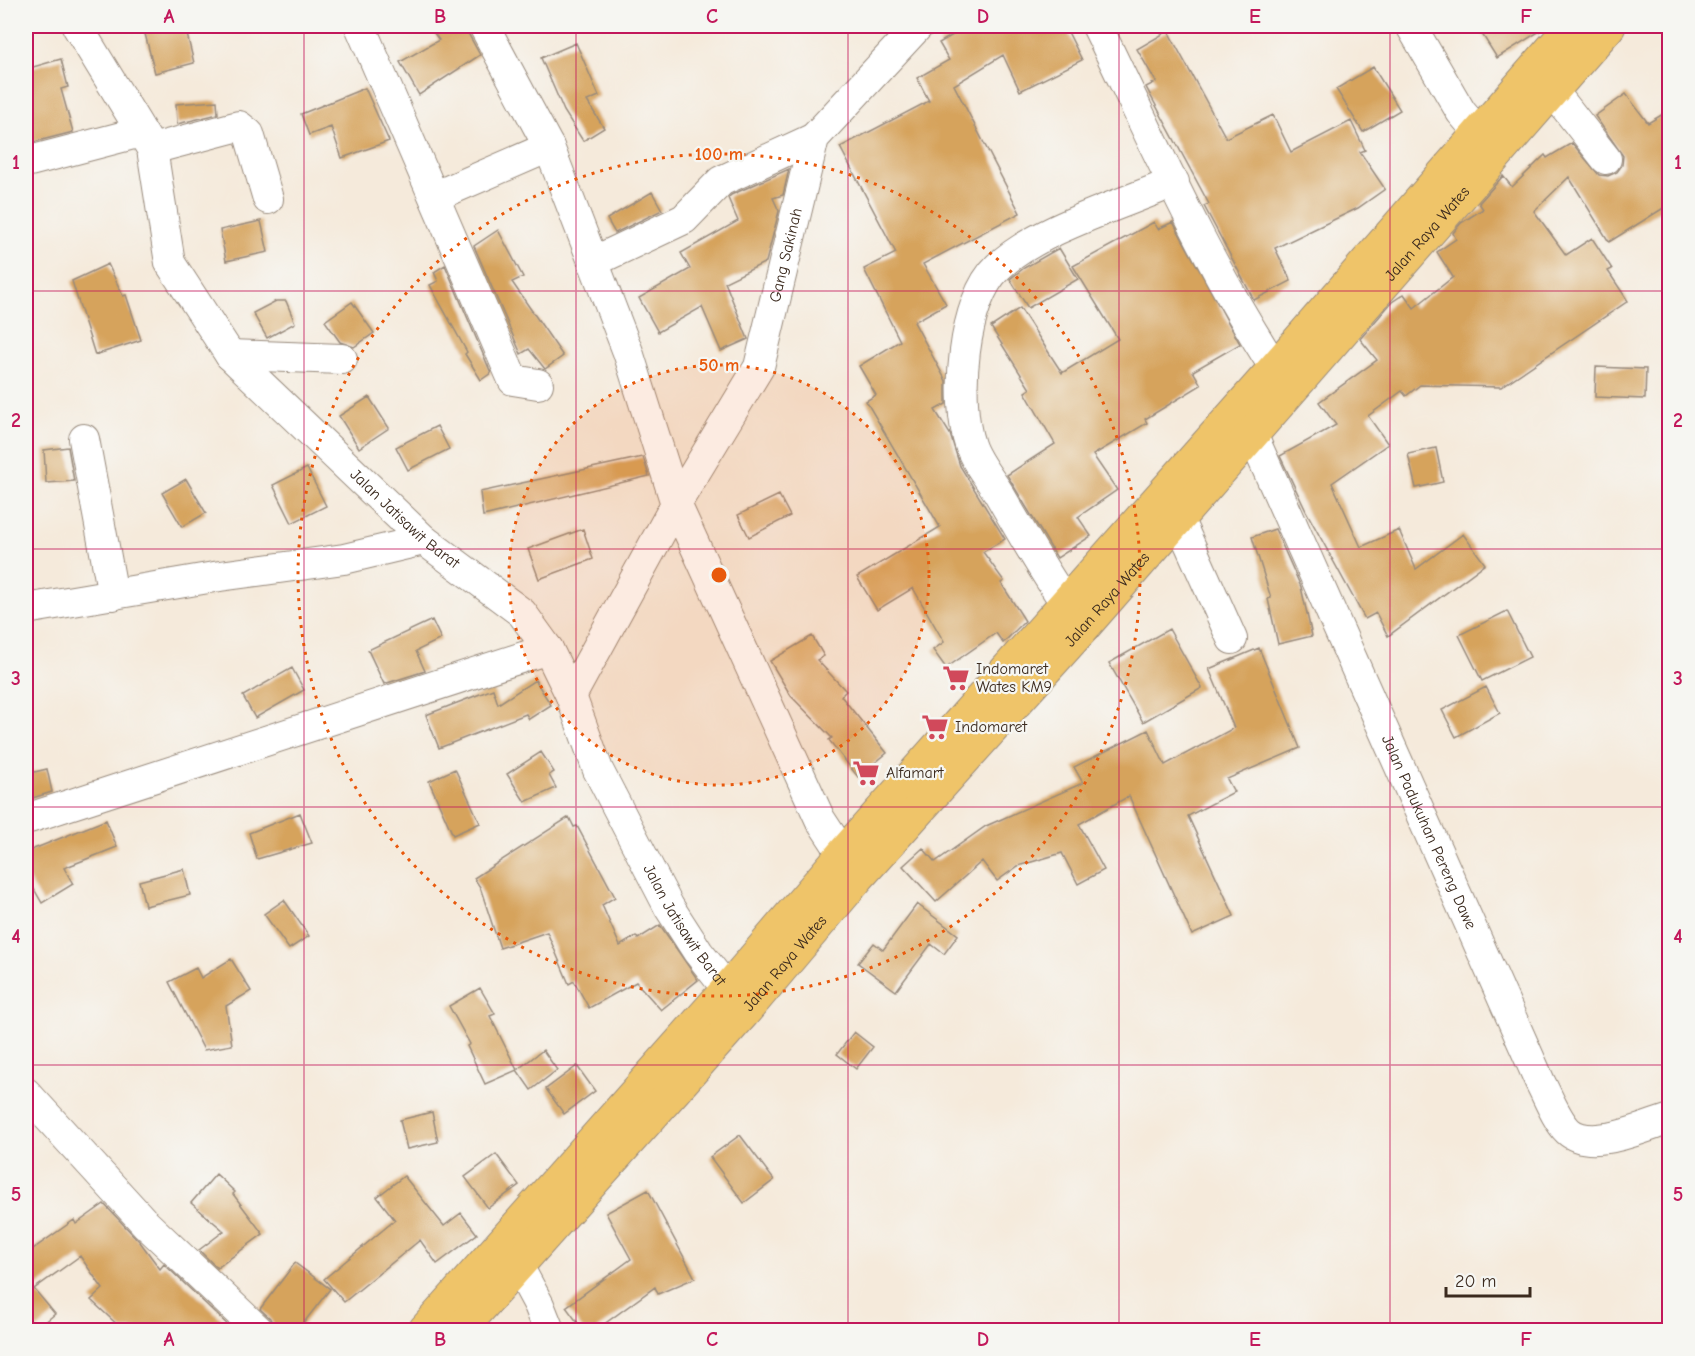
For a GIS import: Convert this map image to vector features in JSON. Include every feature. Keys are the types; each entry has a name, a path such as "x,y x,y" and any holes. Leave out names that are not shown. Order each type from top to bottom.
{"highway":[{"name":"Jalan Raya Wates","path":"460,1330 738,998 843,854 1067,605 1572,26"},
{"name":"Jalan Raya Wates","path":"425,1330 738,998 858,877 1079,632 1177,516 1609,26"}],"street":[{"name":"Jalan Jatisawit Barat","path":"77,26 147,140 170,263 230,356 424,540 522,613 548,649 571,696 598,770 630,837 669,907 698,952 738,998"},
{"path":"360,26 436,196 513,380 538,384"},
{"path":"484,26 549,147 628,352 676,504 820,819 843,854"},
{"name":"Gang Sakinah","path":"571,696 676,504 759,367 814,138 918,26"},
{"path":"1097,26 1174,183 1248,325 1275,368"},
{"path":"1411,26 1461,112 1478,132"},
{"path":"1552,90 1606,159"},
{"path":"26,162 239,126 249,134 268,199"},
{"path":"593,262 684,219 721,181 814,138"},
{"path":"436,196 549,147"},
{"path":"1067,605 970,446 964,407 964,362 972,314 982,289 997,268 1031,242 1174,183"},
{"path":"230,356 342,359"},
{"name":"Jalan Padukuhan Pereng Dawe","path":"1251,432 1540,1082 1564,1126 1578,1137 1586,1139 1618,1136 1670,1119"},
{"path":"84,439 113,595"},
{"path":"1177,516 1232,639"},
{"path":"26,609 220,576 344,560 424,540"},
{"path":"26,819 548,649"},
{"path":"26,1093 146,1224 258,1330"},
{"path":"517,1264 539,1305 549,1330"}],"building":[{"path":"143,26 185,26 194,63 155,73"},
{"path":"429,26 464,26 480,55 419,95 400,62 439,40"},
{"path":"968,26 1065,26 1082,60 1020,91 1003,55 954,85 1020,213 923,264 946,304 914,322 946,381 946,404 935,410 950,434 960,466 1005,539 983,552 1004,581 1001,583 1025,621 1003,643 996,633 946,668 933,650 944,642 913,588 877,610 857,577 940,527 866,401 876,395 859,366 900,341 864,269 896,253 840,147 929,101 917,78 949,60 939,43"},
{"path":"1477,26 1548,26 1497,58"},
{"path":"1168,31 1226,138 1273,115 1291,152 1351,121 1365,150 1360,152 1385,189 1358,208 1275,248 1291,281 1254,300 1204,206 1209,204 1146,87 1156,82 1137,49"},
{"path":"576,43 599,96 587,101 604,128 583,141 564,111 541,58"},
{"path":"61,59 68,87 61,89 73,132 26,144 26,69"},
{"path":"1373,67 1400,110 1363,132 1336,89"},
{"path":"365,88 389,141 342,158 331,127 309,135 301,114"},
{"path":"1626,94 1648,123 1670,110 1670,204 1609,242 1569,177 1534,211 1566,255 1592,238 1612,269 1608,271 1628,301 1501,387 1420,385 1406,396 1402,391 1368,416 1388,444 1332,483 1361,547 1399,530 1416,569 1463,534 1485,564 1388,636 1376,613 1365,619 1306,511 1280,456 1336,425 1319,402 1377,360 1360,339 1392,302 1404,294 1414,308 1453,277 1437,252 1456,239 1453,233 1461,223 1483,209 1479,203 1503,176 1512,187 1545,155 1547,158 1572,143 1599,175 1608,176 1617,172 1622,165 1623,156 1595,116"},
{"path":"217,101 218,114 177,124 176,104"},
{"path":"789,169 783,195 773,198 779,211 766,262 725,282 748,339 721,351 702,307 658,332 639,298 690,269 681,253 738,221 728,198 731,195"},
{"path":"652,192 662,210 615,233 607,219"},
{"path":"261,221 268,252 226,261 220,230"},
{"path":"1154,222 1158,229 1173,222 1240,344 1193,371 1201,385 1145,419 1147,423 1093,455 1117,490 1078,517 1091,536 1057,558 1007,475 1055,444 1025,392 1030,389 991,327 1020,308 1062,373 1118,339 1073,266"},
{"path":"498,230 523,277 512,282 563,356 545,369 529,349 521,354 474,246"},
{"path":"1059,248 1078,279 1028,308 1010,279 1024,268"},
{"path":"108,264 123,296 126,295 141,340 95,355 72,281"},
{"path":"445,265 491,373 481,380 430,285 438,281 434,272"},
{"path":"276,301 286,301 295,323 267,338 253,313"},
{"path":"352,302 374,333 354,347 340,342 325,321"},
{"path":"1596,367 1646,369 1645,399 1595,397"},
{"path":"369,397 389,428 359,448 339,416"},
{"path":"437,426 449,449 408,470 396,447"},
{"path":"68,447 74,481 46,483 44,450"},
{"path":"1436,448 1443,482 1416,488 1408,454"},
{"path":"643,457 649,476 483,516 480,492"},
{"path":"307,468 326,506 292,523 273,485"},
{"path":"186,479 206,513 182,527 162,493"},
{"path":"779,495 790,516 749,537 738,515"},
{"path":"583,529 593,559 539,579 528,549"},
{"path":"1275,529 1301,587 1312,636 1278,644 1268,599 1271,598 1252,537"},
{"path":"1507,611 1530,657 1482,681 1459,635"},
{"path":"432,620 441,639 416,651 425,671 384,684 368,650"},
{"path":"1169,629 1202,688 1143,722 1109,663"},
{"path":"812,636 824,656 817,660 846,691 841,696 887,753 858,777 829,740 832,738 791,696 770,661"},
{"path":"1259,648 1300,748 1227,779 1234,792 1188,816 1234,916 1192,935 1129,796 1079,824 1104,870 1078,884 1062,853 1018,866 997,881 982,861 936,902 903,866 923,848 935,862 986,826 1083,783 1074,767 1148,730 1165,765 1234,728 1209,669"},
{"path":"292,668 304,690 255,718 243,696"},
{"path":"535,680 551,705 529,719 526,714 439,748 426,715 493,689 498,704"},
{"path":"1486,687 1500,713 1456,737 1442,710"},
{"path":"541,752 554,772 549,775 556,788 525,802 507,774"},
{"path":"47,769 52,792 26,800 26,774"},
{"path":"455,769 480,823 453,835 429,781"},
{"path":"300,813 312,843 257,859 249,833"},
{"path":"569,817 574,827 577,826 615,897 602,905 620,946 636,936 638,939 660,925 698,980 661,1010 636,982 589,1008 574,981 569,984 547,932 500,948 480,887 474,878"},
{"path":"106,820 117,847 64,868 73,884 42,903 26,875 26,852"},
{"path":"184,869 190,895 145,906 139,881"},
{"path":"284,900 309,936 289,949 264,914"},
{"path":"917,904 958,935 944,954 931,944 896,991 858,963 874,943 883,950"},
{"path":"231,959 251,991 226,1006 232,1045 204,1050 169,982 196,968 201,978"},
{"path":"480,988 495,1014 490,1016 517,1070 485,1084 467,1046 470,1044 449,1006"},
{"path":"854,1032 873,1047 856,1069 837,1054"},
{"path":"543,1050 557,1070 531,1090 517,1070"},
{"path":"577,1066 595,1091 564,1114 546,1089"},
{"path":"432,1112 438,1142 407,1149 400,1120"},
{"path":"740,1135 774,1180 744,1203 710,1157"},
{"path":"496,1154 519,1185 488,1208 465,1177"},
{"path":"216,1174 235,1192 233,1194 263,1234 217,1268 199,1250 224,1231 191,1203"},
{"path":"404,1176 444,1226 461,1213 477,1234 437,1264 420,1240 344,1302 324,1279 395,1220 377,1197"},
{"path":"648,1190 695,1278 658,1294 655,1287 596,1330 583,1330 566,1307 631,1259 606,1213"},
{"path":"104,1204 140,1242 160,1269 164,1264 233,1330 123,1330 91,1300 103,1289 80,1256 34,1289 55,1314 37,1329 26,1315 26,1254 74,1220 76,1224"},
{"path":"295,1263 330,1289 298,1330 275,1330 270,1318 260,1309"}],"place":[{"name":"Indomaret Wates KM9","path":"956,678"},
{"name":"Indomaret","path":"935,727"},
{"name":"Alfamart","path":"866,773"}]}
